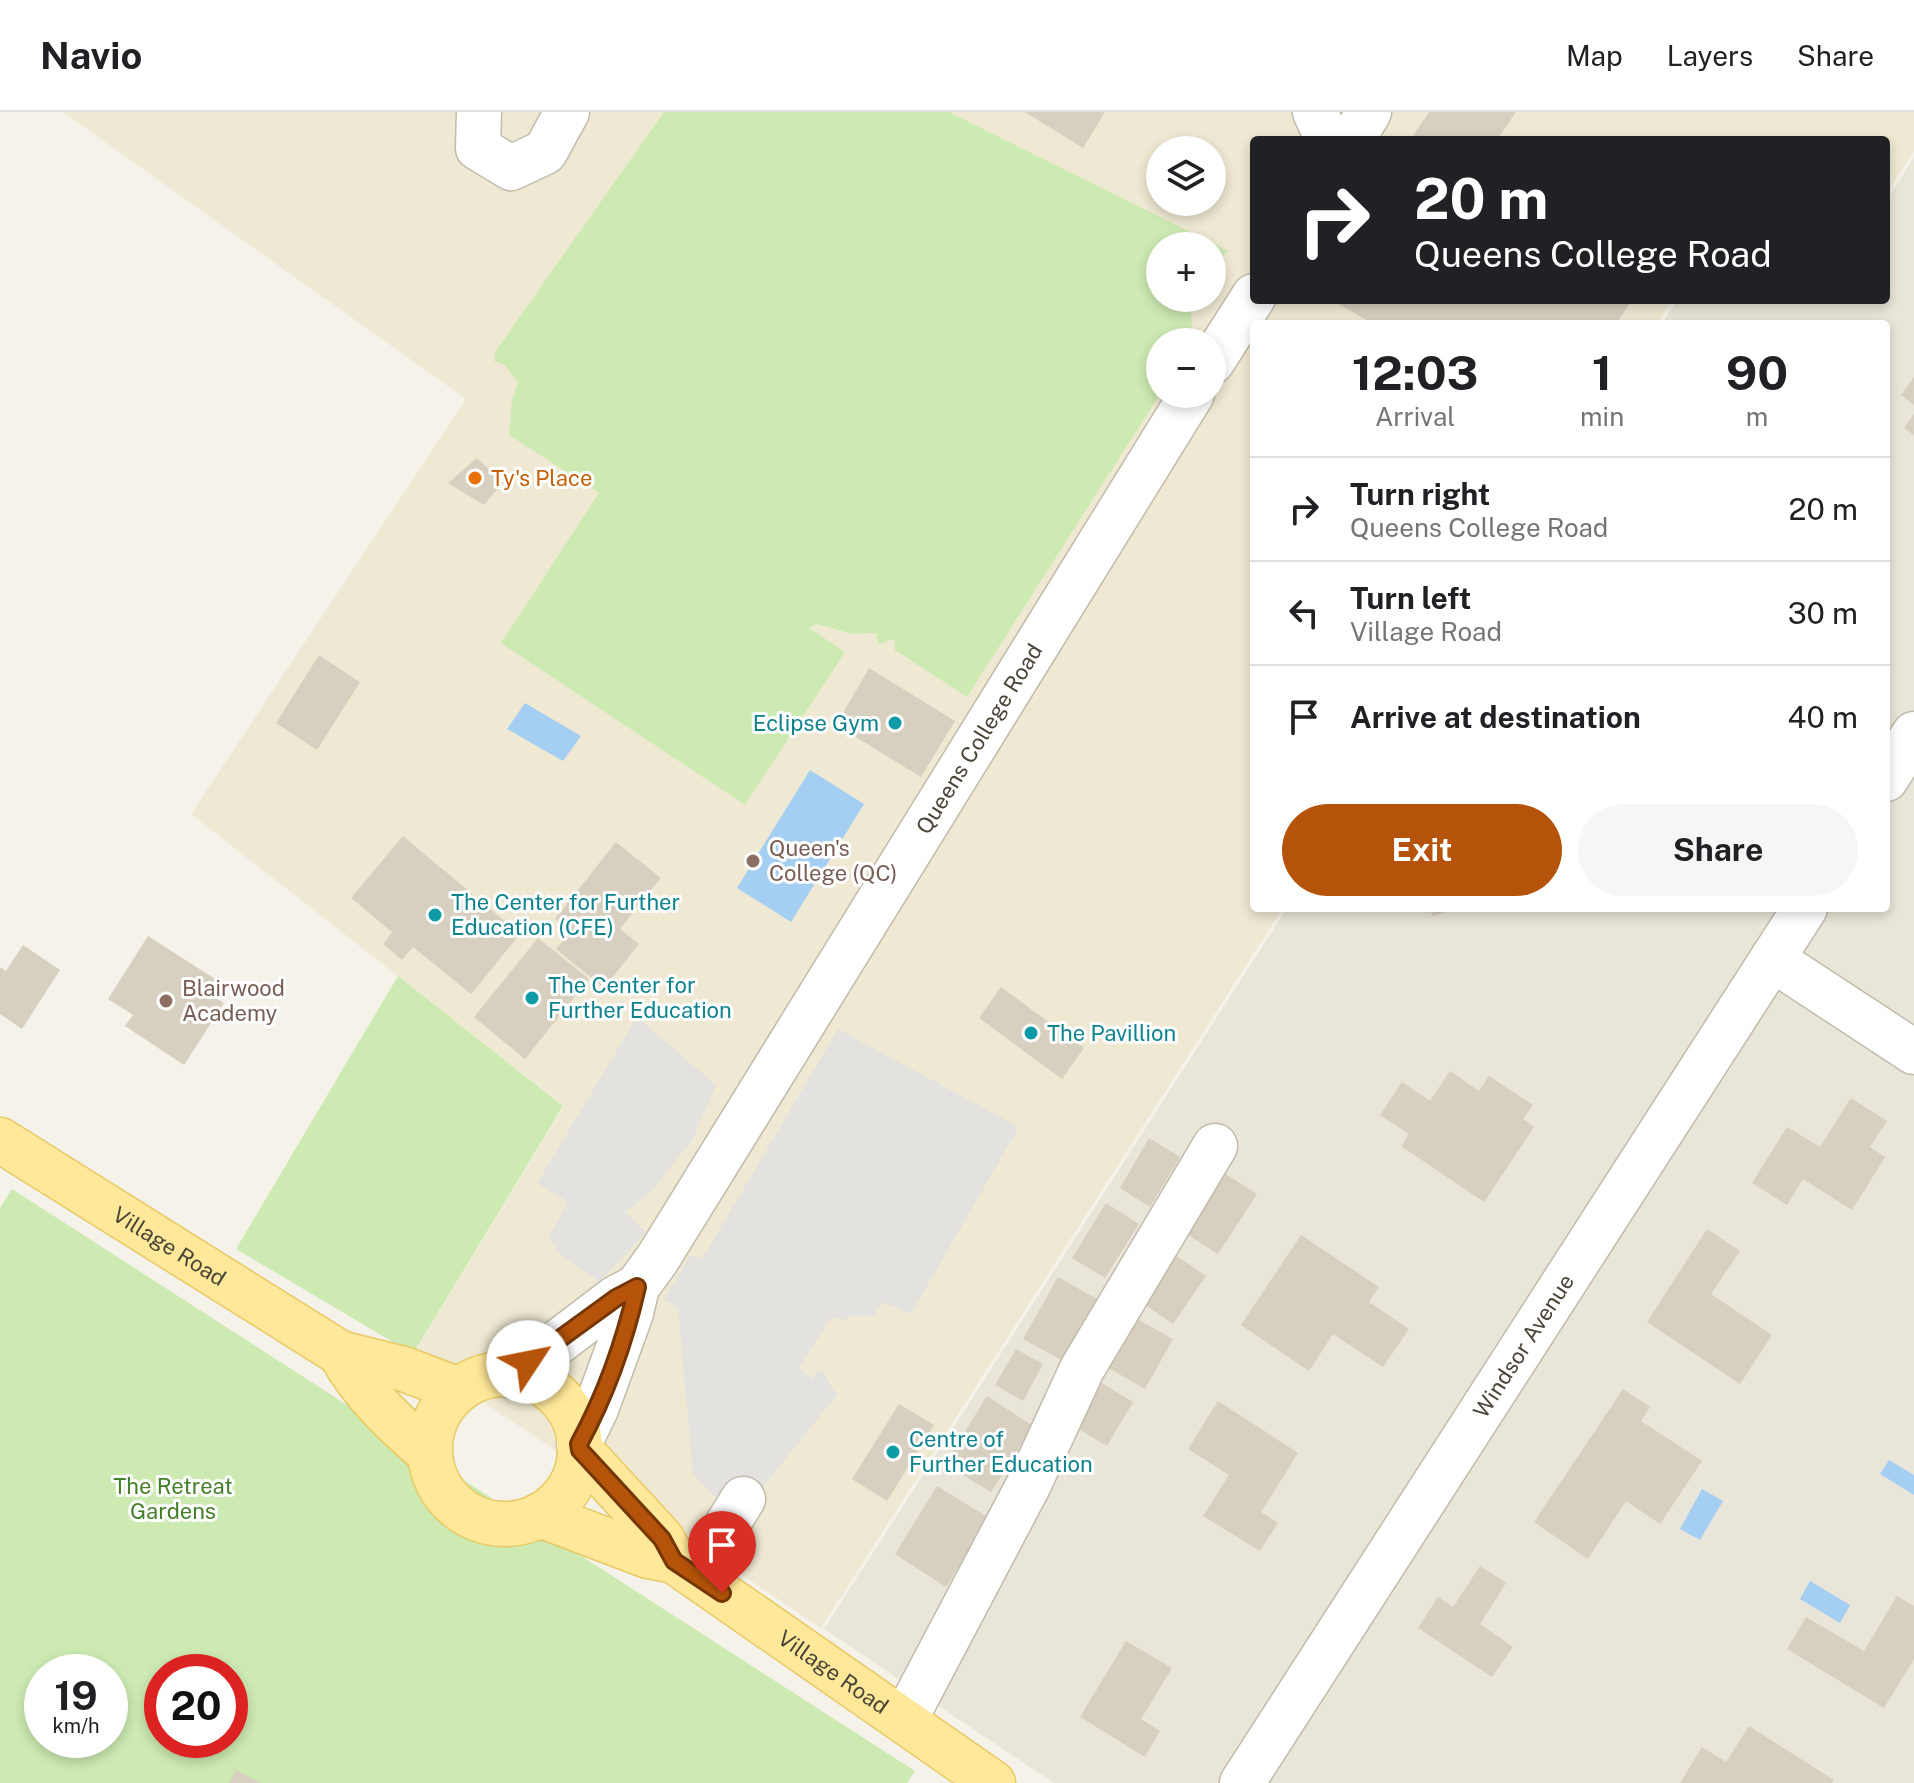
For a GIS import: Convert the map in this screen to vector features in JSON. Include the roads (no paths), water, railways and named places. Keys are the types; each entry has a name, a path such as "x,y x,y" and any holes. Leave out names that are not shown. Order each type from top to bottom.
{"main road":[{"name":"Village Road","path":"4,1152 340,1353 404,1369 459,1390"},
{"name":"Village Road","path":"340,1353 349,1370 383,1412 429,1453 440,1488 452,1503 467,1514 503,1524 522,1522 540,1515 685,1568"},
{"name":"Village Road","path":"507,1375 521,1376 539,1383 555,1394 568,1409 576,1426 580,1447 685,1568 993,1783"},
{"path":"429,1453 434,1424 440,1411 459,1390 483,1377 507,1375"},
{"path":"540,1515 560,1500 567,1490 573,1479 580,1447"}],"street":[{"path":"479,112 478,148 511,168 545,152 567,112"},
{"path":"1315,112 1326,136"},
{"path":"1354,136 1369,112"},
{"path":"1226,340 1250,302"},
{"name":"Queens College Road","path":"580,1447 631,1313 637,1287 658,1258 1183,408"},
{"path":"1890,773 1914,734"},
{"name":"Windsor Avenue","path":"1242,1783 1802,912"},
{"path":"1772,959 1914,1052"},
{"path":"904,1721 1029,1484 1082,1369 1215,1146"},
{"name":"Queens College Road","path":"507,1375 549,1349 616,1298 637,1287"},
{"path":"685,1568 743,1499"}],"water":[{"path":"525,703 581,736 563,761 507,729"},
{"path":"810,770 864,804 791,922 737,888"},
{"path":"1889,1460 1914,1475 1914,1495 1880,1474"},
{"path":"1702,1489 1723,1501 1700,1540 1680,1529"},
{"path":"1810,1581 1850,1605 1840,1623 1800,1599"}],"place":[{"name":"Ty's Place","path":"475,478"},
{"name":"Eclipse Gym","path":"895,723"},
{"name":"Queen's College (QC)","path":"753,861"},
{"name":"The Center for Further Education (CFE)","path":"435,915"},
{"name":"The Center for Further Education","path":"532,998"},
{"name":"Blairwood Academy","path":"166,1001"},
{"name":"The Pavillion","path":"1031,1033"},
{"name":"Centre of Further Education","path":"893,1452"}],"park label":[{"name":"The Retreat Gardens","path":"173,1498"}]}
